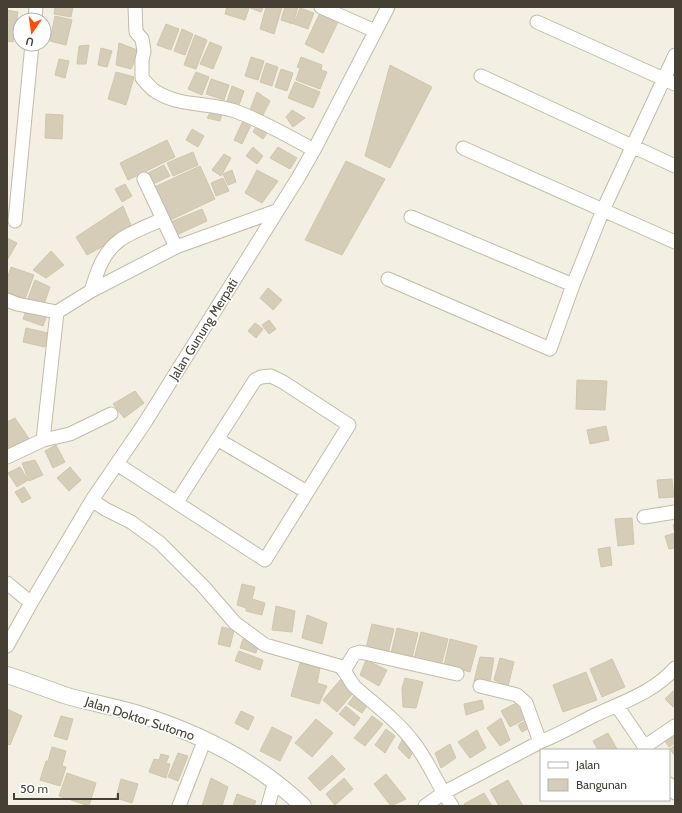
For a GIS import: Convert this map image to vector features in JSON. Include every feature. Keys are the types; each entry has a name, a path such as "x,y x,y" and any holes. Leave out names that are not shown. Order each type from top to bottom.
{"street":[{"path":"135,7 136,32 142,40 144,51 142,60 142,78 154,90 179,102 232,110 254,118 314,150"},
{"path":"321,7 375,32"},
{"name":"Jalan Gunung Merpati","path":"7,646 92,500 144,424 314,150 388,7"},
{"path":"537,22 670,81"},
{"path":"15,221 31,52"},
{"path":"388,279 550,349 573,285 603,210 633,147 670,81 675,55"},
{"path":"481,76 675,166"},
{"path":"463,148 675,242"},
{"path":"144,179 176,247"},
{"path":"7,300 30,307 56,312 91,291 176,247 276,211"},
{"path":"411,217 573,285"},
{"path":"91,291 98,269 107,252 120,240 163,220"},
{"path":"43,440 56,312"},
{"path":"117,464 265,560 349,425 283,382 271,376 261,377 255,380 177,502"},
{"path":"7,457 43,440 70,434 111,414"},
{"path":"217,439 307,492"},
{"path":"92,500 105,510 131,522 160,543 203,586 235,622 265,645 339,666 355,687 413,741 452,806"},
{"path":"644,517 675,512"},
{"path":"7,583 31,603"},
{"path":"344,671 354,654 360,652 457,674"},
{"path":"425,806 443,793 540,742 649,690 663,680 675,668"},
{"name":"Jalan Doktor Sutomo","path":"7,675 65,695 135,713 205,738 250,764 275,782 302,806"},
{"path":"480,686 517,695 526,702 540,742"},
{"path":"617,706 645,748 675,726"},
{"path":"179,806 205,738"},
{"path":"268,806 275,782"}],"building":[{"path":"55,7 73,7 71,17 54,14"},
{"path":"227,7 249,8 245,20 225,14"},
{"path":"263,7 261,12 250,8"},
{"path":"266,7 282,7 274,34 260,29"},
{"path":"285,7 298,7 293,24 281,20"},
{"path":"300,8 314,13 308,29 294,24"},
{"path":"7,10 18,12 12,12 12,42 7,41"},
{"path":"320,13 338,22 323,53 305,44"},
{"path":"55,16 72,20 66,45 52,42 52,31"},
{"path":"166,24 179,29 171,50 157,45"},
{"path":"182,29 193,34 185,55 174,51"},
{"path":"195,35 207,40 196,69 184,65"},
{"path":"210,42 222,47 213,69 200,64"},
{"path":"119,43 140,51 131,69 116,65"},
{"path":"89,45 86,64 77,64 79,46"},
{"path":"101,48 112,51 107,67 98,65"},
{"path":"251,57 264,61 258,80 245,76"},
{"path":"301,57 322,65 321,70 327,72 320,89 296,80 300,68 297,67"},
{"path":"59,59 69,61 65,78 55,75"},
{"path":"266,63 278,67 272,86 260,82"},
{"path":"390,65 432,87 390,168 365,156"},
{"path":"281,69 293,73 287,91 275,87"},
{"path":"116,72 134,77 126,105 108,99"},
{"path":"196,72 209,77 202,95 188,89"},
{"path":"211,79 229,85 224,100 206,94"},
{"path":"295,82 320,92 313,108 288,98"},
{"path":"232,86 244,91 238,108 226,104"},
{"path":"257,92 270,101 261,119 249,112"},
{"path":"213,108 223,111 220,121 207,118"},
{"path":"292,110 305,118 293,127 286,117"},
{"path":"46,114 63,115 62,139 45,138"},
{"path":"243,121 251,125 242,144 234,140"},
{"path":"259,122 270,129 263,139 253,132"},
{"path":"192,129 204,136 198,147 186,140"},
{"path":"167,140 175,157 128,180 120,163"},
{"path":"253,147 263,156 257,164 246,156"},
{"path":"278,147 297,158 290,169 270,158"},
{"path":"193,152 198,165 173,176 167,163"},
{"path":"224,154 231,158 221,176 212,170"},
{"path":"346,161 385,179 342,255 305,240"},
{"path":"164,165 170,176 151,185 146,174"},
{"path":"200,166 215,199 166,222 150,189"},
{"path":"232,170 236,182 228,185 223,174"},
{"path":"257,170 278,181 262,203 245,193"},
{"path":"223,178 229,191 216,196 211,183"},
{"path":"125,184 132,196 122,202 115,189"},
{"path":"123,206 133,230 87,255 76,237"},
{"path":"202,209 207,221 172,237 166,224"},
{"path":"7,238 17,243 8,259 7,258"},
{"path":"51,251 64,265 46,278 33,270"},
{"path":"11,267 34,275 25,299 7,292 7,279"},
{"path":"35,280 50,287 43,307 27,301"},
{"path":"268,288 282,300 273,310 260,298"},
{"path":"27,308 47,315 43,326 23,319"},
{"path":"269,320 276,329 269,334 262,325"},
{"path":"255,323 263,329 256,338 248,331"},
{"path":"26,328 48,333 45,347 23,342"},
{"path":"577,380 607,381 605,410 576,409"},
{"path":"135,391 144,403 124,418 113,404"},
{"path":"15,418 30,440 7,453 7,422"},
{"path":"606,426 609,440 590,444 587,430"},
{"path":"56,445 65,462 53,468 45,451"},
{"path":"35,460 43,475 29,481 22,463"},
{"path":"20,467 28,480 17,487 8,473"},
{"path":"70,467 81,480 69,491 57,478"},
{"path":"672,479 674,497 659,498 657,480"},
{"path":"24,487 31,498 22,503 15,492"},
{"path":"632,518 634,544 618,546 615,519"},
{"path":"675,533 675,548 669,549 665,536"},
{"path":"610,547 612,565 601,567 598,549"},
{"path":"242,584 255,587 252,599 265,603 262,615 246,611 246,608 237,605"},
{"path":"276,606 295,611 292,632 272,630"},
{"path":"307,615 327,623 322,644 302,638"},
{"path":"372,624 394,629 388,654 366,648"},
{"path":"222,627 234,630 230,647 218,644"},
{"path":"397,628 418,633 412,658 391,653"},
{"path":"421,632 448,639 441,666 414,659"},
{"path":"243,639 259,644 256,653 240,648"},
{"path":"450,639 477,646 470,672 444,665"},
{"path":"239,651 263,660 260,670 235,661"},
{"path":"480,657 494,658 490,682 474,681"},
{"path":"500,658 514,662 508,686 494,680"},
{"path":"612,659 625,687 602,697 590,669"},
{"path":"366,660 387,670 379,686 360,675"},
{"path":"300,663 320,668 317,683 327,686 319,704 291,696"},
{"path":"586,672 597,700 563,712 553,685"},
{"path":"405,678 423,682 416,708 403,707 402,688"},
{"path":"341,679 354,692 337,712 323,700"},
{"path":"673,691 675,692 675,705 673,707 665,699"},
{"path":"356,693 369,703 362,713 348,704"},
{"path":"482,700 484,709 466,715 464,704"},
{"path":"518,702 527,718 510,727 501,711"},
{"path":"346,706 360,718 354,726 339,714"},
{"path":"7,709 22,716 10,745 7,744"},
{"path":"241,711 254,717 248,730 235,723"},
{"path":"61,716 73,719 67,740 54,736"},
{"path":"372,716 383,724 365,746 354,738"},
{"path":"501,718 510,740 500,746 487,728"},
{"path":"316,719 333,733 312,757 295,743"},
{"path":"529,719 533,726 522,732 518,725"},
{"path":"272,727 292,737 280,761 260,751"},
{"path":"386,729 395,736 385,753 375,745"},
{"path":"477,730 486,748 470,758 458,742"},
{"path":"608,733 617,749 597,749 593,741"},
{"path":"675,733 675,743 669,747 663,738"},
{"path":"403,738 414,750 409,759 398,748"},
{"path":"450,744 456,758 441,768 435,753"},
{"path":"675,745 675,756 670,749"},
{"path":"52,747 66,751 62,766 66,767 60,786 40,780"},
{"path":"178,753 188,756 178,781 168,777"},
{"path":"161,754 169,756 166,763 170,764 166,778 149,772 154,759 159,760"},
{"path":"332,755 345,769 320,791 308,778"},
{"path":"67,773 96,783 89,806 59,796"},
{"path":"386,774 406,799 391,806 374,784"},
{"path":"211,778 228,787 222,806 202,806"},
{"path":"344,778 353,789 335,805 326,794"},
{"path":"121,779 138,784 132,803 116,798"},
{"path":"508,780 523,806 499,806 490,790"},
{"path":"484,793 492,806 465,806 464,804"},
{"path":"237,794 256,801 254,806 233,806"}]}
